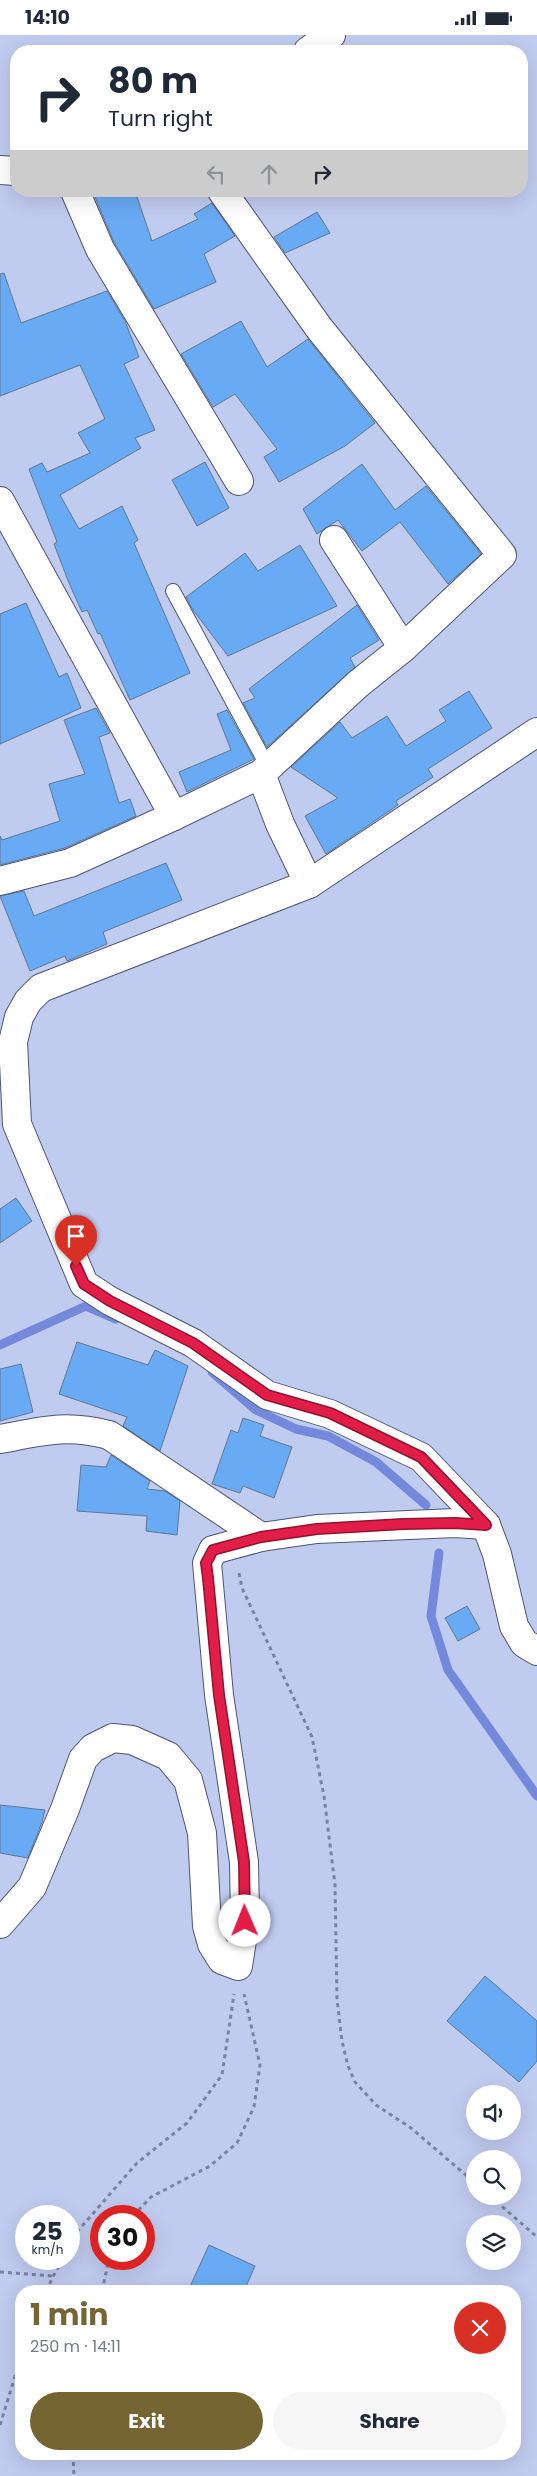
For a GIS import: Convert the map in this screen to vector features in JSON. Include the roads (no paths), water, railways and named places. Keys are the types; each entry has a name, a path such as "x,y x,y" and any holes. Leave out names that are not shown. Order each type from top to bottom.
{"street":[{"path":"317,45 331,35"},
{"path":"78,197 100,249 239,481"},
{"path":"0,881 70,863 174,816 264,770 358,684 403,648 502,555 319,328 226,197"},
{"path":"0,501 174,816"},
{"path":"334,540 403,648"},
{"path":"537,732 309,883 41,989 28,1001 19,1017 13,1042 16,1124 84,1284 110,1301 193,1343 267,1395 330,1413 421,1457 486,1525 497,1554 514,1626 524,1643 537,1651"},
{"path":"264,770 280,824 309,883"},
{"path":"0,1439 63,1428 87,1430 108,1435 261,1537"},
{"path":"0,1924 32,1887 65,1809 83,1759 92,1748 113,1739 132,1740 168,1756 188,1779 202,1833 207,1925 212,1944 222,1960 238,1966 245,1921 244,1862 219,1695 206,1563 213,1550 234,1546 261,1537 317,1529 455,1523 486,1525"}],"lane":[{"path":"174,591 264,770"}],"waterway":[{"path":"0,1345 86,1306 116,1319"},
{"path":"212,1372 256,1410 296,1429 328,1436 376,1462 426,1505"},
{"path":"439,1553 431,1616 448,1670 537,1796"}]}
